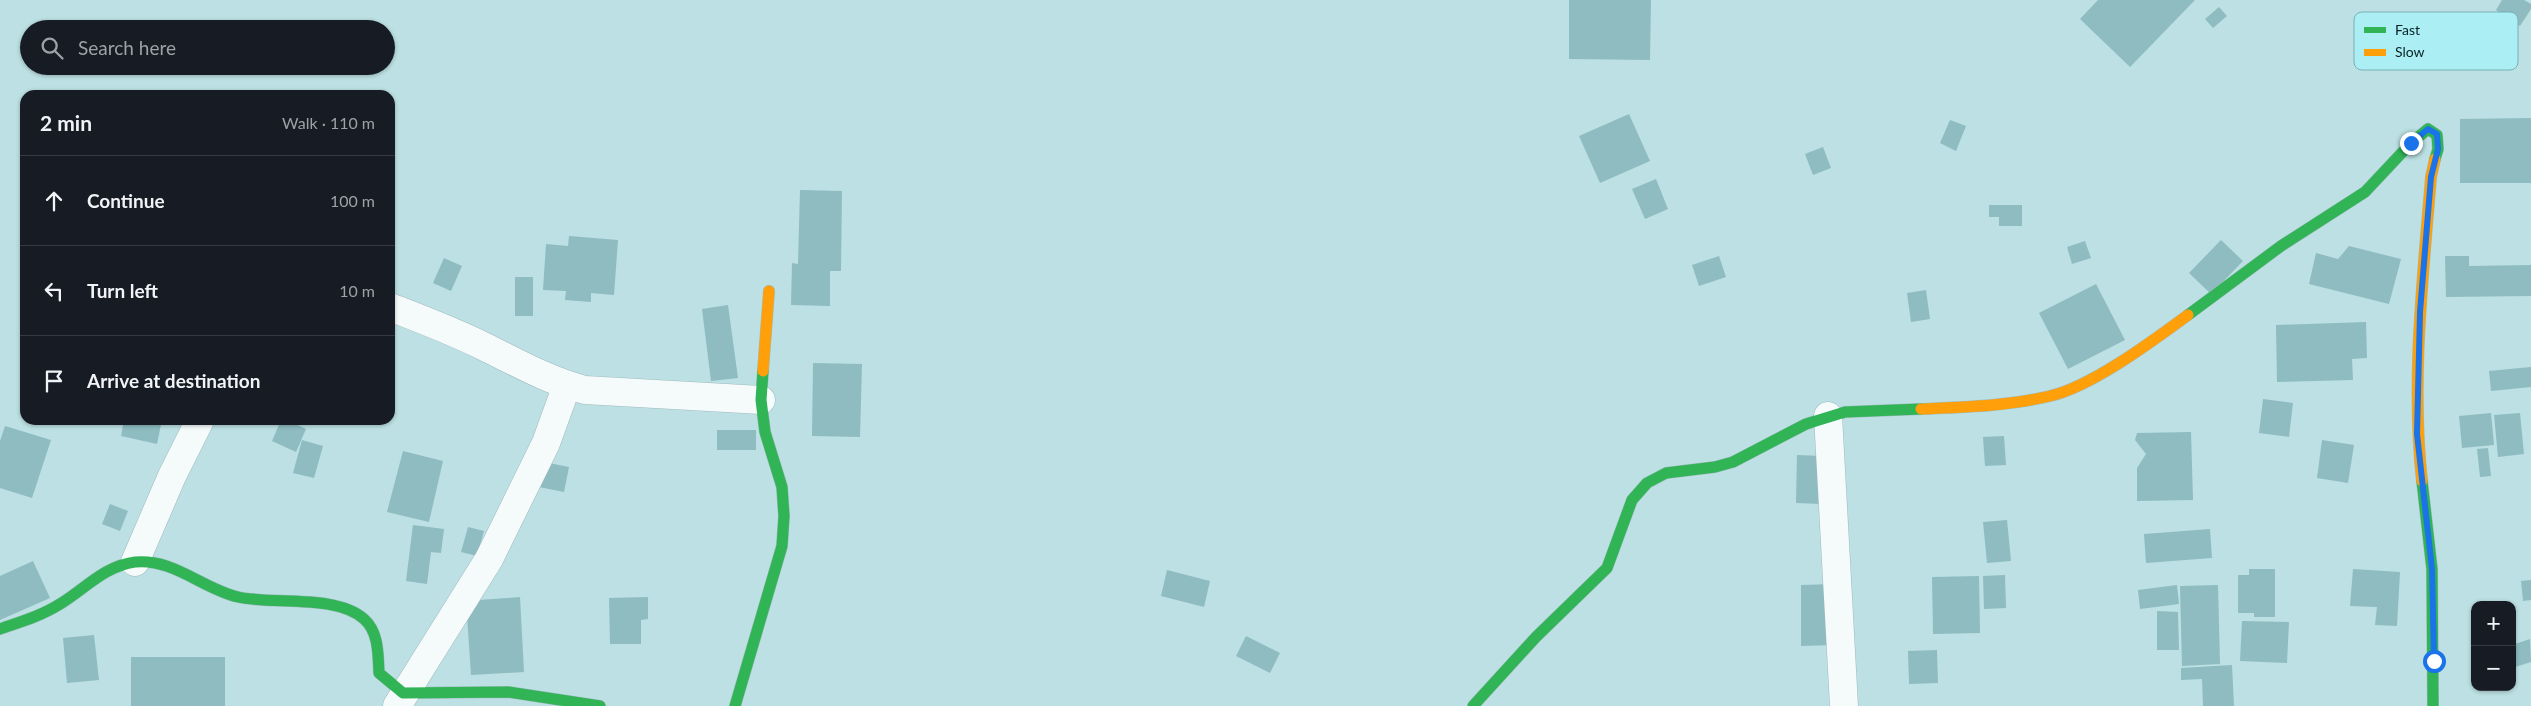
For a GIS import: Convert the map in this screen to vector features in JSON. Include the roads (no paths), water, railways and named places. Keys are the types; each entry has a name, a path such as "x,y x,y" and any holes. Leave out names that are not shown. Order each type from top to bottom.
{"street":[{"path":"1480,704 1536,636 1607,568 1632,500 1647,483 1666,473 1715,467 1733,462 1806,424 1844,412 2018,403 2052,396 2083,384 2161,335 2281,246 2365,192 2411,143 2428,129 2437,134 2438,149 2431,177 2420,312 2417,434 2432,569 2433,706"},
{"path":"735,706 782,546 784,516 782,487 765,432 761,400 769,291"},
{"path":"395,309 482,345 521,366 567,385 585,390 761,400"},
{"path":"400,699 490,559 546,444 567,385"},
{"path":"1828,416 1844,706"},
{"path":"135,562 172,476 198,425"},
{"path":"0,629 51,610 98,574 135,562 159,564 212,588 238,597 346,609 364,619 377,641 379,673 400,699"},
{"path":"400,699 508,692 600,706"}]}
